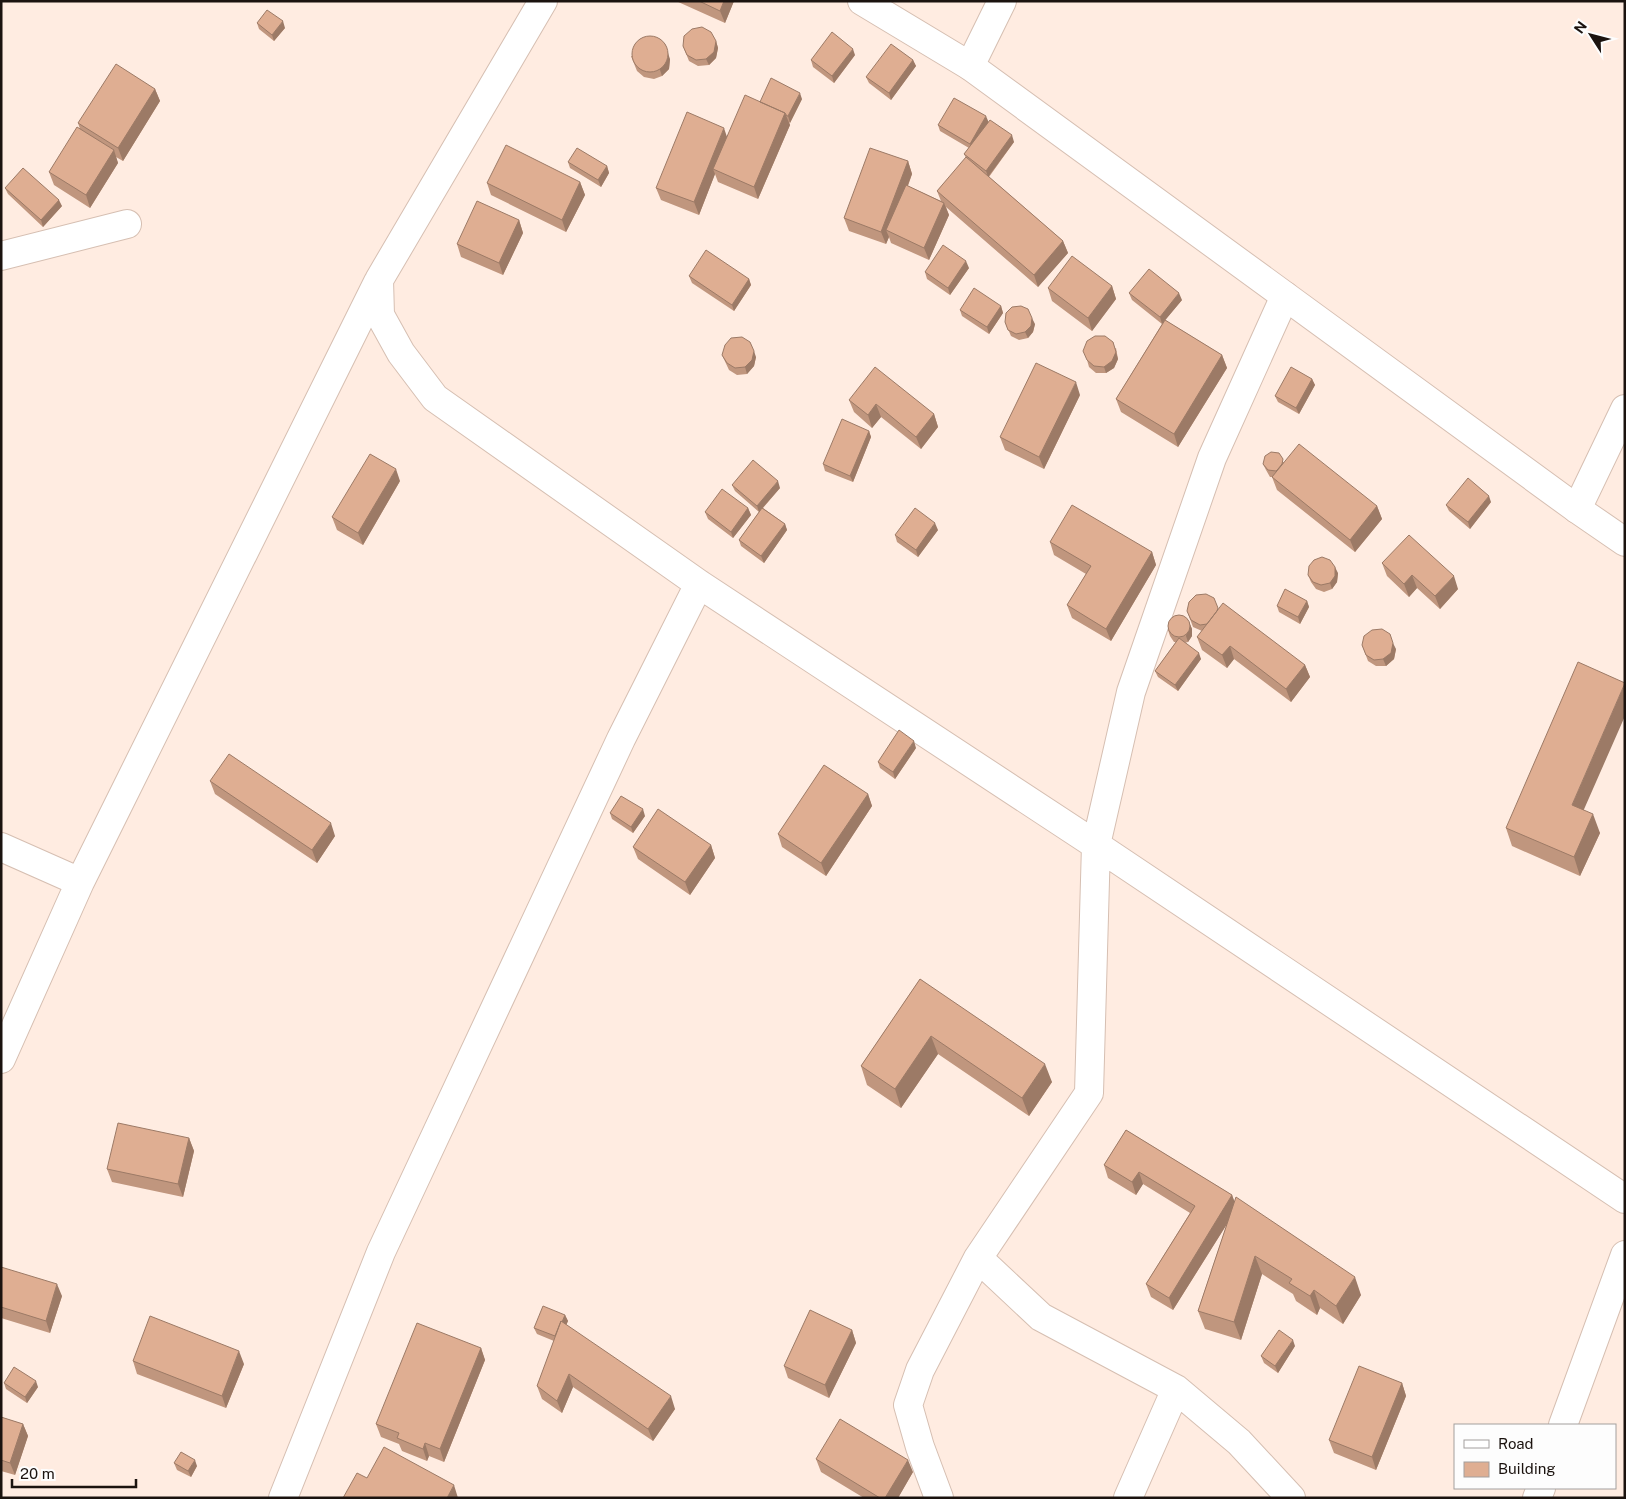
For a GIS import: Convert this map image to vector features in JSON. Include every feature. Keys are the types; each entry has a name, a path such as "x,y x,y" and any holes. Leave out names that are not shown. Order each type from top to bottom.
{"street":[{"path":"1,1059 80,882 378,280 543,1"},
{"path":"862,1 970,66 1577,509 1625,542"},
{"path":"970,66 1002,1"},
{"path":"1,256 127,224"},
{"path":"378,280 380,314 401,353 435,398 699,584 1096,844 1625,1199"},
{"path":"939,1498 920,1447 908,1405 920,1370 978,1258 1089,1093 1096,844 1131,692 1212,458 1285,296"},
{"path":"1577,509 1625,409"},
{"path":"283,1498 381,1252 621,739 699,584"},
{"path":"1,847 80,882"},
{"path":"1563,1424 1625,1255"},
{"path":"978,1258 1041,1317 1176,1389 1239,1442 1291,1498"},
{"path":"1128,1498 1176,1389"}],"building":[{"path":"699,1 724,1 720,11"},
{"path":"267,10 283,21 272,35 257,23"},
{"path":"702,27 711,32 716,41 714,52 706,59 696,60 687,55 683,46 684,36 692,29"},
{"path":"832,32 853,49 832,76 811,60"},
{"path":"650,36 657,37 663,41 667,47 667,61 663,67 657,71 650,72 643,71 637,67 633,61 632,54 633,47 637,41 643,37"},
{"path":"891,44 913,60 889,93 866,77"},
{"path":"116,64 155,89 118,148 78,123"},
{"path":"771,78 800,93 788,116 760,102"},
{"path":"745,95 785,113 754,187 713,169"},
{"path":"954,98 986,116 970,144 938,125"},
{"path":"687,112 724,128 694,202 656,188"},
{"path":"990,120 1012,135 986,171 964,154"},
{"path":"77,127 114,150 86,195 49,172"},
{"path":"506,145 580,182 562,220 487,183"},
{"path":"577,148 607,166 598,180 568,162"},
{"path":"870,148 908,161 881,232 844,218"},
{"path":"966,157 1063,241 1034,275 937,191"},
{"path":"23,168 59,200 41,220 5,188"},
{"path":"906,185 944,203 924,248 886,230"},
{"path":"477,201 519,220 499,263 457,244"},
{"path":"943,245 966,261 948,288 925,272"},
{"path":"706,250 749,279 732,305 689,276"},
{"path":"1072,256 1112,286 1088,318 1048,288"},
{"path":"1149,269 1179,293 1160,317 1129,293"},
{"path":"974,288 1001,306 987,327 960,310"},
{"path":"1021,306 1028,309 1032,318 1031,326 1025,332 1016,334 1008,330 1005,322 1006,313 1012,307"},
{"path":"1165,320 1222,355 1174,434 1116,399"},
{"path":"1095,336 1105,336 1113,342 1116,352 1112,361 1104,367 1094,366 1087,360 1083,351 1087,341"},
{"path":"742,337 750,342 754,351 752,360 745,367 735,368 727,363 722,355 725,345 731,338"},
{"path":"1036,363 1076,382 1039,457 1000,437"},
{"path":"875,367 934,414 916,437 876,404 868,415 849,400"},
{"path":"1291,367 1312,379 1296,408 1275,396"},
{"path":"842,419 869,431 850,476 823,464"},
{"path":"1299,444 1377,506 1350,540 1272,477"},
{"path":"1271,452 1279,453 1283,459 1282,464 1276,471 1268,470 1263,464 1265,456"},
{"path":"370,454 396,469 358,533 332,517"},
{"path":"753,460 778,481 757,506 732,485"},
{"path":"1468,478 1489,496 1468,522 1446,505"},
{"path":"722,489 748,508 731,532 705,512"},
{"path":"1072,505 1152,552 1106,629 1067,605 1091,566 1050,542"},
{"path":"762,508 785,524 761,556 739,540"},
{"path":"915,508 935,523 916,550 895,535"},
{"path":"1409,535 1454,576 1435,596 1412,575 1404,584 1382,563"},
{"path":"1322,557 1330,560 1335,567 1335,576 1330,583 1321,585 1313,582 1308,575 1309,566 1314,560"},
{"path":"1285,589 1307,601 1298,617 1277,606"},
{"path":"1206,594 1214,598 1218,608 1207,624 1200,625 1191,620 1187,611 1189,602 1196,595"},
{"path":"1223,603 1305,665 1286,689 1230,646 1222,655 1197,637"},
{"path":"1179,615 1187,618 1190,626 1187,634 1179,637 1171,634 1168,626 1171,618"},
{"path":"1382,629 1390,634 1393,643 1391,653 1383,659 1374,660 1366,655 1362,645 1364,636 1372,630"},
{"path":"1179,638 1199,653 1175,685 1155,671"},
{"path":"1578,662 1625,683 1572,805 1593,814 1574,857 1506,828"},
{"path":"899,730 914,741 893,772 878,762"},
{"path":"229,754 331,823 312,850 210,781"},
{"path":"824,765 868,794 821,863 778,834"},
{"path":"621,796 643,809 631,827 610,813"},
{"path":"658,809 711,845 685,882 633,847"},
{"path":"920,979 1045,1064 1022,1098 931,1036 895,1089 861,1066"},
{"path":"118,1123 189,1138 178,1184 107,1169"},
{"path":"1126,1130 1232,1195 1169,1298 1146,1284 1195,1206 1139,1172 1132,1182 1104,1165"},
{"path":"1236,1197 1355,1277 1336,1306 1314,1290 1310,1296 1289,1283 1292,1279 1255,1256 1234,1322 1198,1311"},
{"path":"1,1267 57,1284 46,1321 1,1307"},
{"path":"543,1306 565,1315 555,1336 534,1328"},
{"path":"810,1310 852,1330 825,1385 784,1366"},
{"path":"150,1316 239,1351 222,1396 133,1361"},
{"path":"561,1321 671,1396 648,1429 569,1374 557,1401 537,1386"},
{"path":"417,1323 481,1348 440,1449 425,1443 423,1449 397,1438 399,1433 376,1424"},
{"path":"1279,1330 1293,1340 1275,1366 1261,1356"},
{"path":"1359,1366 1402,1383 1372,1457 1329,1440"},
{"path":"14,1367 36,1381 25,1397 4,1383"},
{"path":"1,1417 23,1424 10,1463 1,1460"},
{"path":"840,1419 908,1460 885,1498 880,1498 816,1459"},
{"path":"384,1447 454,1485 447,1498 343,1498 357,1473 367,1478"},
{"path":"181,1452 195,1460 188,1471 174,1463"}]}
